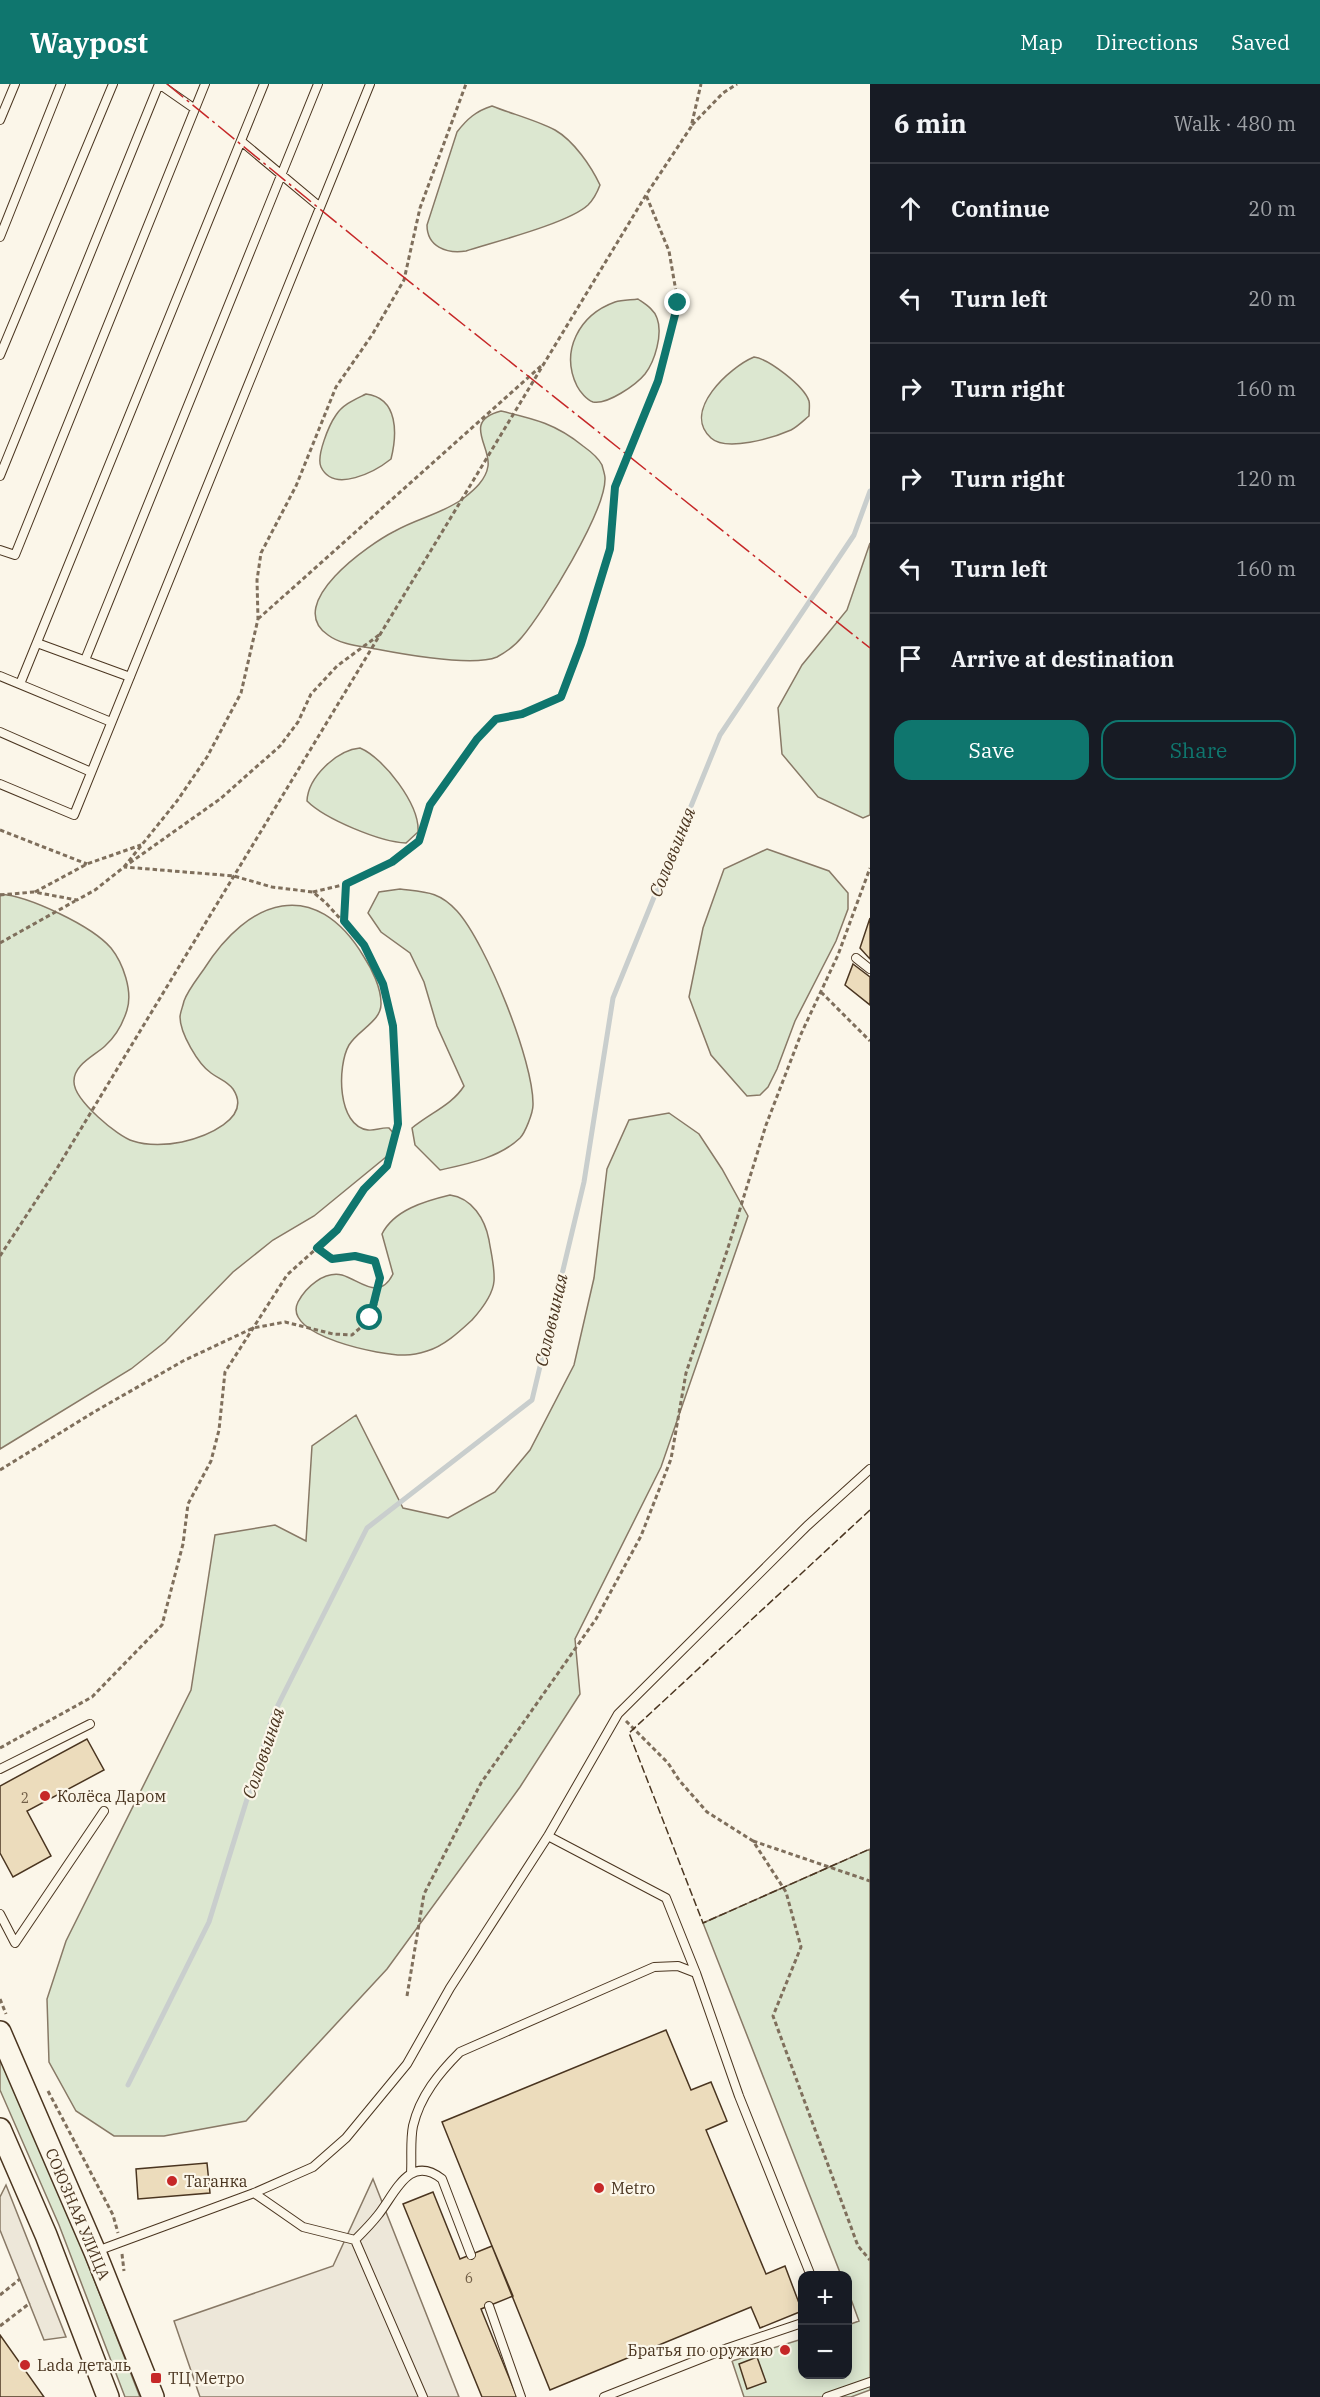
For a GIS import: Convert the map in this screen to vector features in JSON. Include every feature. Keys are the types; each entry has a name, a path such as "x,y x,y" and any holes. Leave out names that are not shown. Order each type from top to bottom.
{"main road":[{"name":"СОЮЗНАЯ УЛИЦА","path":"0,2032 95,2252 153,2397"},
{"path":"0,2129 46,2235 108,2397"}],"lane":[{"path":"0,120 15,84"},
{"path":"0,237 61,84"},
{"path":"0,355 113,84"},
{"path":"0,476 159,84 195,109"},
{"path":"0,550 15,555 205,84"},
{"path":"20,684 264,84"},
{"path":"85,660 318,84"},
{"path":"0,784 74,815 370,84"},
{"path":"240,141 320,207"},
{"path":"37,643 130,676"},
{"path":"0,676 111,722"},
{"path":"0,732 91,772"},
{"path":"856,958 870,969"},
{"path":"95,2252 254,2193 313,2167 346,2138 406,2064 450,1988 548,1836 618,1714 807,1526 870,1469"},
{"path":"0,1769 90,1724"},
{"path":"0,1914 15,1943 104,1811"},
{"path":"548,1836 666,1898 809,2271"},
{"path":"411,2173 413,2127 424,2098 438,2074 460,2052 654,1967 678,1966 696,1973"},
{"path":"355,2240 378,2216 402,2179 411,2173 423,2170 434,2172 442,2179 471,2255"},
{"path":"254,2193 303,2227 355,2240"},
{"path":"355,2240 423,2397"},
{"path":"489,2306 522,2397"},
{"path":"604,2397 728,2348 798,2324"},
{"path":"827,2397 870,2382"}],"path":[{"path":"124,867 177,801 207,757 241,693 258,619 256,580 261,553 297,486 336,387 372,335 404,280 420,208 465,84"},
{"path":"691,127 701,84"},
{"path":"0,1256 56,1170 646,195 691,127 723,93 738,84"},
{"path":"124,867 234,876 272,887 313,892 346,884 392,862 419,841 430,805 477,739 496,719 522,714 561,697 581,644 610,549 615,487 658,381 678,303 669,251 646,195"},
{"path":"258,619 544,364"},
{"path":"0,943 95,890 220,799 280,746 298,722 310,694 337,666 380,633"},
{"path":"0,830 87,864"},
{"path":"34,892 87,864 143,844"},
{"path":"407,1996 424,1894 429,1884 481,1783 596,1619 641,1536 671,1459 686,1373 766,1125 801,1034 838,955 870,868"},
{"path":"344,921 346,884"},
{"path":"0,895 34,892 77,900"},
{"path":"0,1748 92,1697 162,1624 183,1544 188,1504 211,1461 219,1430 225,1372 287,1275 337,1230 364,1189 387,1166 398,1124 393,1026 383,984 364,945 327,903 313,892"},
{"path":"821,992 870,1041"},
{"path":"0,1470 183,1361 254,1328 285,1322 333,1334 352,1335 370,1318 380,1278 375,1261 355,1256 332,1259 317,1248"},
{"path":"618,1714 668,1763 679,1780 707,1812 753,1841 870,1881"},
{"path":"753,1841 786,1892 801,1947 773,2016 858,2246 870,2260"},
{"path":"0,2295 20,2279"},
{"path":"0,2326 30,2303"}],"green space":[{"path":"492,106 540,123 562,135 581,154 600,185 588,205 565,219 466,251 445,250 430,239 427,225 457,132 472,116"},
{"path":"638,299 654,312 659,324 657,347 652,362 641,378 621,393 606,400 593,402 578,388 572,373 572,347 576,336 591,316 602,308 615,302"},
{"path":"754,357 777,368 800,388 809,401 809,416 793,429 773,437 738,444 718,442 711,438 703,427 702,415 705,403 722,380"},
{"path":"366,394 385,402 390,410 394,429 391,459 376,469 355,478 335,479 327,475 321,467 320,456 324,441 339,411"},
{"path":"501,411 535,420 564,432 596,457 602,465 605,477 603,493 585,536 558,584 522,637 497,657 472,661 419,656 358,646 339,641 328,635 317,622 316,608 323,592 335,576 367,548 404,527 456,503 475,488 485,476 488,466 481,435 483,421 489,415"},
{"path":"870,543 870,815 863,818 818,797 782,754 778,708 802,665 847,610"},
{"path":"360,748 369,753 389,772 407,796 417,821 418,832 406,843 382,839 339,822 307,801 312,783 325,766 342,754"},
{"path":"767,849 829,871 848,893 848,909 836,941 795,1021 768,1087 760,1095 747,1096 711,1055 689,997 703,928 724,869"},
{"path":"400,889 438,896 457,911 469,927 506,1004 526,1061 531,1086 533,1109 520,1138 493,1155 472,1163 440,1170 415,1145 412,1128 447,1104 464,1086 437,1026 424,982 410,953 381,932 368,913 379,892"},
{"path":"0,894 27,900 75,922 102,939 115,954 128,986 127,1010 121,1025 105,1046 80,1066 74,1082 76,1090 89,1108 117,1133 139,1143 151,1144 176,1143 202,1136 223,1125 237,1109 233,1089 201,1063 186,1039 180,1017 188,993 221,945 241,926 261,913 282,906 303,906 325,914 345,931 364,957 376,979 381,997 378,1015 353,1040 345,1055 342,1094 345,1107 350,1118 358,1126 368,1130 389,1128 395,1135 395,1144 386,1157 314,1216 273,1240 233,1272 165,1342 131,1369 0,1449"},
{"path":"669,1113 699,1134 748,1216 661,1467 575,1639 580,1694 520,1787 387,1969 246,2121 164,2136 114,2136 76,2111 49,2062 47,1999 66,1941 191,1690 215,1535 275,1525 306,1541 312,1446 356,1415 403,1508 448,1518 495,1492 530,1450 574,1365 594,1278 607,1169 629,1120"},
{"path":"450,1195 465,1200 481,1217 487,1232 494,1271 494,1281 489,1297 483,1307 462,1329 433,1349 405,1355 357,1348 337,1342 304,1325 297,1314 298,1302 316,1281 335,1274 369,1287 382,1287 393,1274 382,1234 387,1226 411,1208"},
{"path":"870,1849 870,2390 851,2397 744,2397 732,2361 798,2340 798,2379 852,2379 852,2324 859,2321 852,2302 852,2271 839,2271 703,1923"},
{"path":"0,2054 44,2151 140,2397 125,2397 59,2225 0,2090"}],"shaded area":[{"path":"373,2179 459,2397 200,2397 174,2321 333,2266"},
{"path":"6,2185 66,2337 44,2340 0,2230 0,2197"}],"building":[{"path":"870,918 870,959 860,948"},
{"path":"853,964 870,977 870,1005 845,985"},
{"path":"87,1739 104,1770 27,1811 51,1856 13,1877 0,1853 0,1786"},
{"name":"Metro","path":"666,2030 691,2090 711,2082 727,2121 706,2130 766,2274 785,2266 798,2300 798,2313 760,2328 751,2307 550,2390 442,2122"},
{"name":"Таганка","path":"207,2163 210,2193 138,2199 136,2169"},
{"path":"433,2192 460,2259 492,2246 513,2296 481,2309 517,2397 482,2397 403,2204"},
{"path":"0,2335 44,2397 0,2397"},
{"path":"757,2357 766,2382 747,2389 739,2364"}],"waterway":[{"name":"Соловьиная","path":"128,2085 209,1922 273,1715 367,1528 532,1400 584,1182 613,998 720,735 854,535 870,491"}],"fence":[{"path":"870,1510 629,1733 703,1923 870,1849"}],"power":[{"path":"167,84 386,263 870,648"}],"place":[{"name":"Колёса Даром","path":"45,1796"},
{"name":"Таганка","path":"172,2181"},
{"name":"Metro","path":"599,2188"},
{"name":"Братья по оружию","path":"785,2350"},
{"name":"Lada деталь","path":"25,2365"},
{"name":"ТЦ Метро","path":"156,2378"}],"route":[{"path":"370,1318 380,1278 375,1261 355,1256 332,1259 317,1248 337,1230 364,1189 387,1166 398,1124 393,1026 383,984 364,945 344,921 346,884 392,862 419,841 430,805 451,779 477,739 496,719 522,714 561,697 581,644 610,549 615,487 658,381 678,303"}]}
